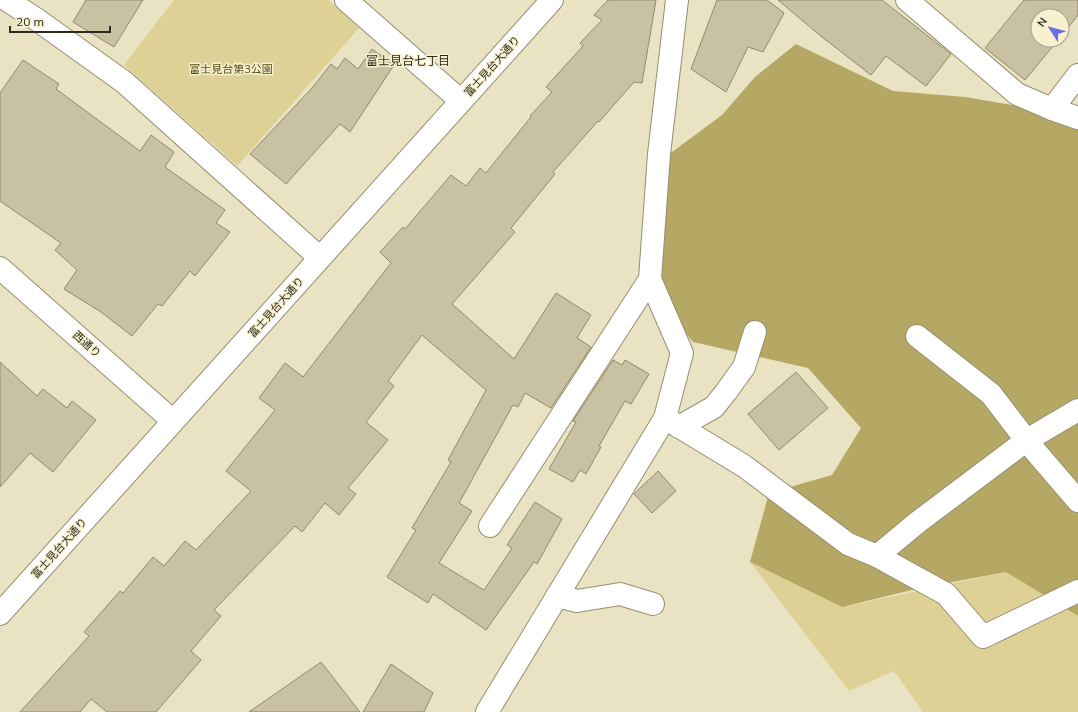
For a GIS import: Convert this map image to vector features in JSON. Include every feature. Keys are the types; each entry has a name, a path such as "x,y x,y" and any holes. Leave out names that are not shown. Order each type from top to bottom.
{"street":[{"path":"7,0 124,82 320,258"},
{"path":"346,0 461,101"},
{"name":"富士見台大通り","path":"0,614 552,0"},
{"path":"487,712 557,596 672,423 682,353 650,279 659,154 677,0"},
{"path":"907,0 1017,94 1078,118"},
{"path":"1052,109 1078,75"},
{"name":"西通り","path":"0,268 173,421"},
{"path":"490,526 650,279"},
{"path":"672,423 693,418 714,407 744,367 755,332"},
{"path":"917,336 991,394 1078,501"},
{"path":"877,556 918,522 1027,440 1078,410"},
{"path":"672,423 744,466 848,544 877,556 946,594 983,637 1078,591"},
{"path":"557,596 577,600 620,594 653,604"}],"green space":[{"name":"富士見台第3公園","path":"174,0 329,0 360,27 237,166 124,65"},
{"path":"750,562 847,606 1006,572 1078,616 1078,712 923,712 894,671 849,691"}],"shaded area":[{"path":"796,44 893,91 965,97 1024,107 1078,124 1078,616 1006,572 920,588 842,607 750,562 769,493 832,475 861,428 808,368 693,342 659,301 668,155 722,115 755,77"}],"building":[{"path":"86,0 143,0 114,47 73,22"},
{"path":"608,0 656,0 642,83 634,82 553,172 555,174 511,228 515,232 452,304 514,359 556,293 591,315 577,338 591,347 551,408 525,393 518,407 513,405 459,503 472,511 439,563 484,590 512,548 507,545 535,502 562,519 537,564 534,562 486,630 433,594 428,603 387,577 416,530 412,528 451,462 448,460 486,390 422,335 388,381 394,386 366,422 388,440 348,488 356,494 339,515 325,503 302,532 295,526 214,610 221,616 191,651 201,660 156,712 107,712 91,699 80,712 20,712 89,636 84,632 120,591 123,593 153,557 164,566 185,541 196,550 251,491 226,471 275,410 259,398 285,363 303,377 391,263 380,252 403,227 405,229 451,175 466,186 480,168 486,173 531,117 530,116 552,92 546,87 583,46 580,43 602,20 594,15"},
{"path":"717,0 767,0 784,13 763,52 748,47 726,92 691,69"},
{"path":"778,0 882,0 951,54 926,86 886,56 871,75"},
{"path":"1024,0 1078,0 1078,15 1070,25 1070,8 1030,8 1030,48 1051,48 1025,80 985,48"},
{"path":"372,49 394,65 350,132 340,124 286,184 250,154 312,88 331,64 337,69 345,58 358,69"},
{"path":"23,60 59,84 56,89 140,151 151,135 174,152 165,167 225,210 216,223 230,232 195,276 190,271 162,306 158,304 132,336 101,312 64,289 77,270 55,250 61,243 0,201 0,93"},
{"path":"613,360 622,365 625,360 649,374 631,404 625,401 599,446 601,447 586,474 580,470 573,482 549,469 576,422 573,421"},
{"path":"0,362 37,396 43,389 67,408 72,401 96,420 53,472 30,453 0,487"},
{"path":"796,372 828,408 779,450 748,414"},
{"path":"658,471 676,491 652,513 634,494"},
{"path":"321,662 360,712 249,712"},
{"path":"391,664 433,693 424,712 363,712"}],"district":[{"name":"富士見台七丁目","path":"408,61"}]}
